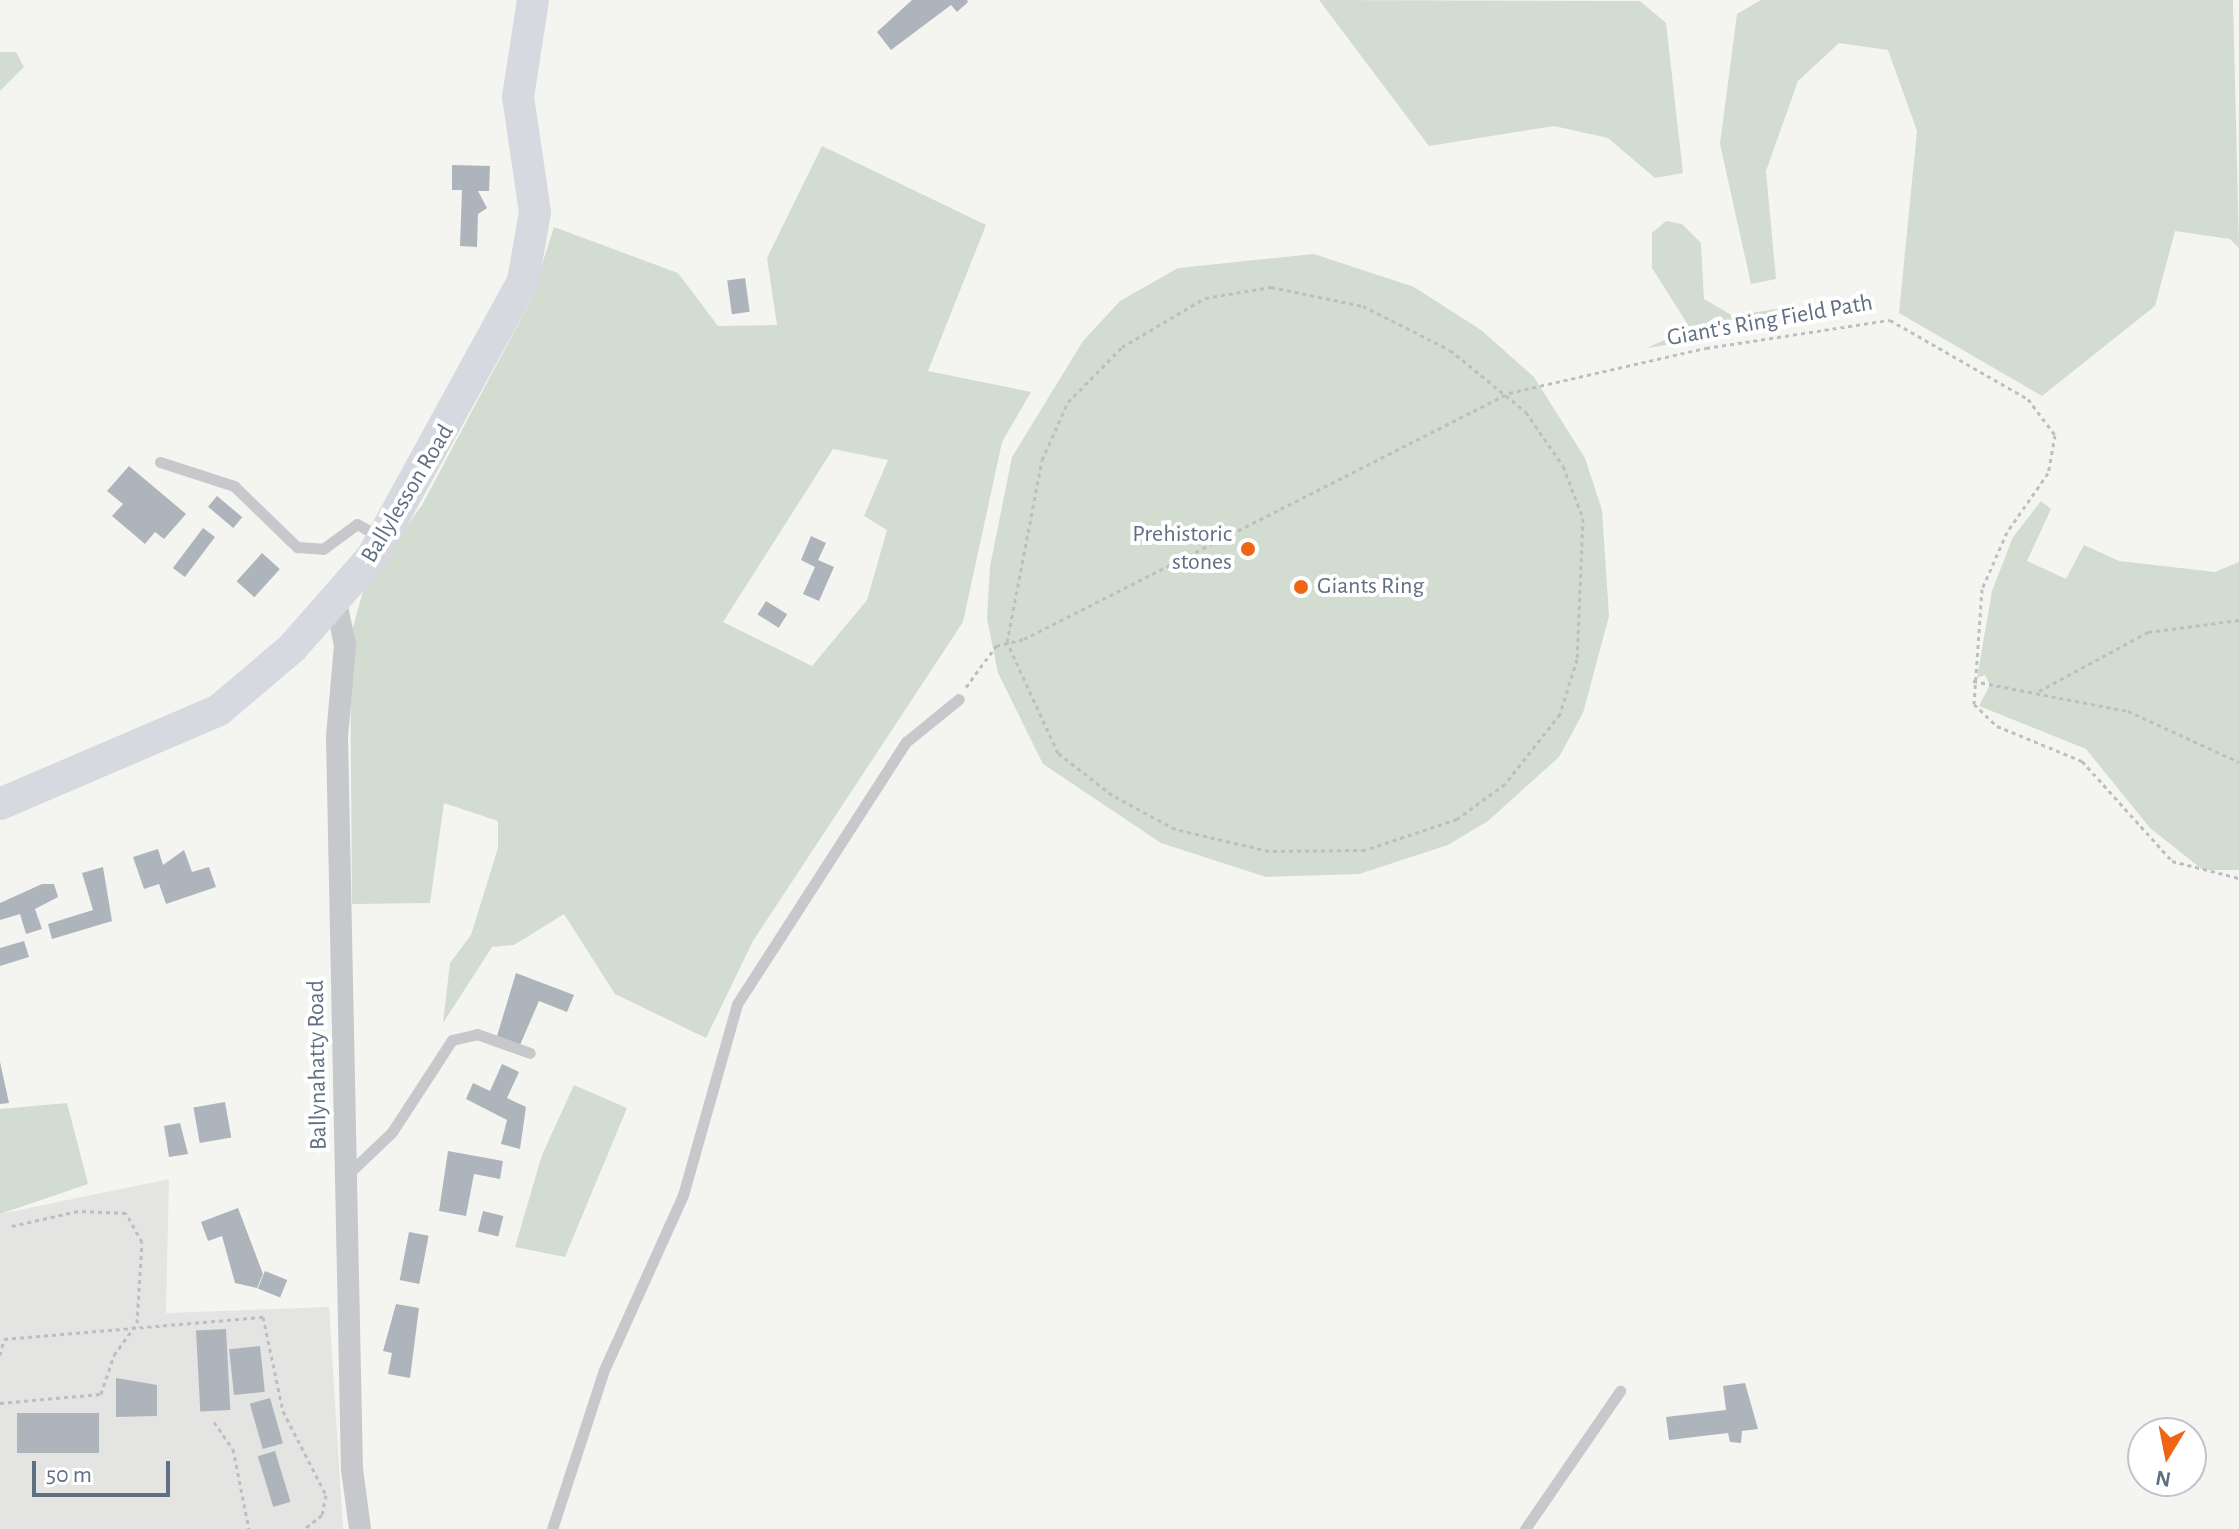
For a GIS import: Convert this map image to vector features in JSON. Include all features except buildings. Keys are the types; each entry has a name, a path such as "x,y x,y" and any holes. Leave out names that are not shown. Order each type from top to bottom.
{"main road":[{"name":"Ballylesson Road","path":"0,804 219,710 336,602 384,539 526,271 535,212 518,97 533,0"}],"street":[{"name":"Ballynahatty Road","path":"336,602 345,645 337,737 347,1176 360,1529"}],"lane":[{"path":"160,462 234,486 297,547 323,549 357,524 384,539"},
{"path":"552,1529 604,1370 683,1195 737,1004 906,742 959,699"},
{"path":"347,1176 392,1132 452,1040 477,1034 530,1053"},
{"path":"1525,1529 1620,1391"}],"path":[{"path":"1271,287 1315,291 1450,350 1509,393 1563,466 1583,518 1577,659 1560,714 1505,784 1457,819 1365,850 1269,851 1175,829 1112,795 1058,753 1007,642 1053,424 1122,347 1205,298 1271,287"},
{"name":"Giant's Ring Field Path","path":"959,699 989,651 1509,393 1869,319 1909,328 2028,399 2052,426 2056,450 1982,589 1973,681 1982,715 2082,761 2172,861 2239,878"},
{"path":"2037,692 2148,632 2239,620"},
{"path":"1973,681 2128,711 2239,762"},
{"path":"0,1403 101,1394 114,1355 137,1323 142,1242 126,1213 78,1211 12,1226"},
{"path":"0,1355 4,1339 137,1323 263,1317 283,1411 326,1495 322,1515 304,1529"},
{"path":"214,1422 233,1449 249,1529"}],"shaded area":[{"path":"1319,0 1640,1 1666,23 1683,173 1655,178 1608,138 1554,126 1429,146"},
{"path":"1761,0 2233,0 2239,248 2230,239 2175,231 2155,306 2042,396 1899,313 1917,131 1888,50 1839,43 1798,81 1766,171 1776,279 1751,284 1720,144 1737,14"},
{"path":"0,52 16,52 24,67 0,91"},
{"path":"822,146 986,225 928,371 1031,392 1002,442 963,622 753,941 706,1038 615,994 564,914 514,945 492,947 443,1023 450,963 471,935 498,848 498,821 444,803 430,903 352,904 350,638 365,584 422,505 530,302 554,227 678,273 718,326 777,325 767,258","holes":["833,449 888,460 864,516 887,530 867,600 812,666 723,622"]},
{"path":"1666,221 1682,224 1701,243 1704,299 1733,316 1781,308 1785,326 1647,348 1690,328 1652,268 1652,233"},
{"path":"1314,254 1414,287 1481,330 1534,377 1585,458 1602,510 1609,616 1583,713 1559,757 1488,821 1448,845 1359,874 1266,877 1161,843 1043,764 998,673 987,619 990,566 1012,457 1083,341 1120,301 1178,268"},
{"path":"2041,501 2051,509 2027,561 2066,579 2084,545 2119,561 2215,572 2239,562 2239,870 2203,870 2150,828 2086,749 1979,706 1990,685 1985,675 1977,678 1992,591 2013,537"},
{"path":"574,1085 627,1108 565,1257 515,1247 542,1155"},
{"path":"67,1103 88,1184 0,1214 0,1109"},
{"path":"169,1179 166,1313 329,1307 343,1529 0,1529 0,1214"}],"place":[{"name":"Prehistoric stones","path":"1248,549"},
{"name":"Giants Ring","path":"1301,587"}]}
